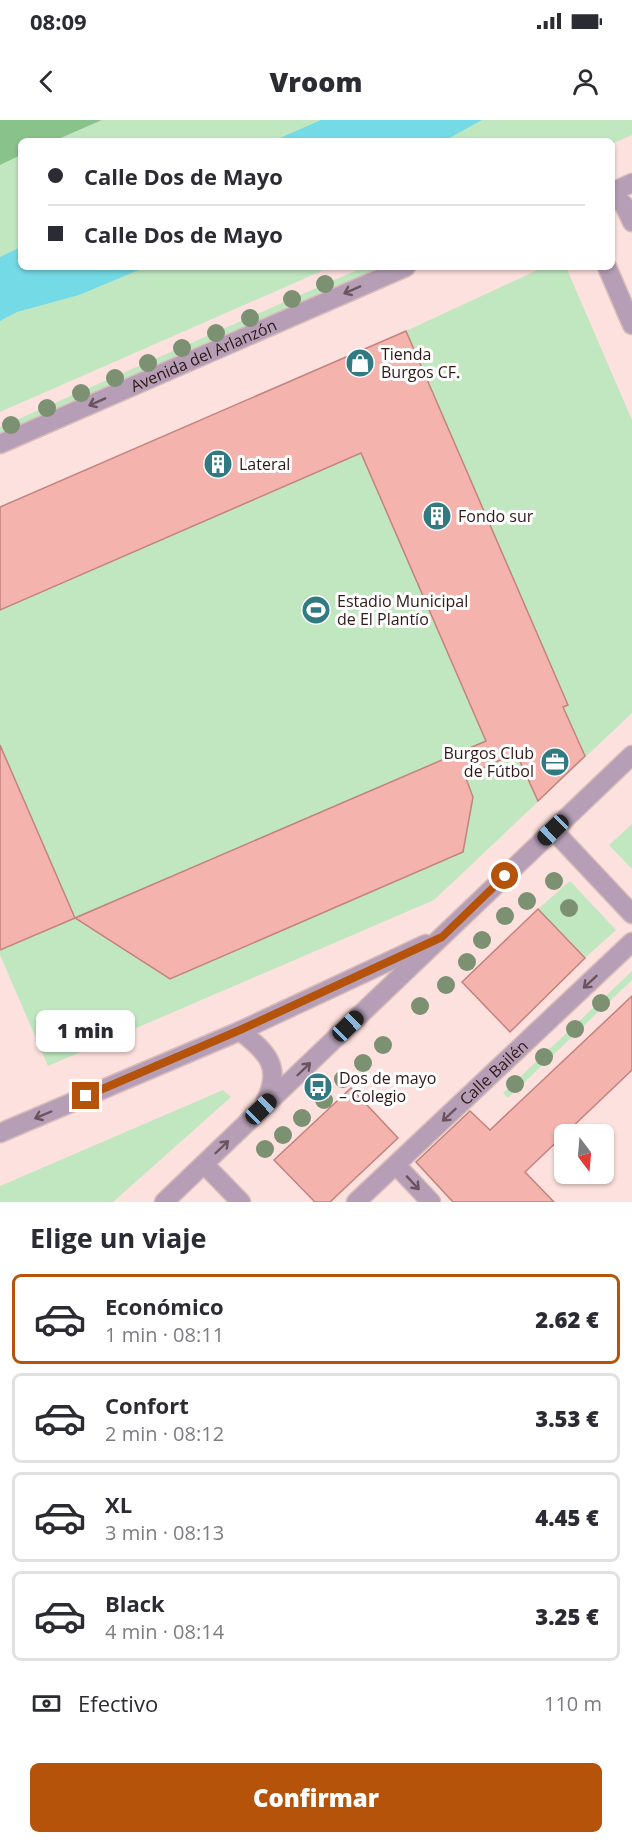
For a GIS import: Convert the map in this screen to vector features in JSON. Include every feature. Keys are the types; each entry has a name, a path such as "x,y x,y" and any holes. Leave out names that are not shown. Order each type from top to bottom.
{"street":[{"path":"615,192 632,183"},
{"path":"615,196 624,205 632,222"},
{"name":"Avenida del Arlanzón","path":"0,444 399,270"},
{"path":"608,270 632,325"},
{"path":"164,1202 632,755"},
{"path":"553,830 632,914"},
{"path":"0,1133 240,1030 442,937"},
{"name":"Calle Bailén","path":"356,1202 632,942"},
{"path":"240,1030 265,1052 273,1067 269,1093 261,1109"},
{"path":"204,1164 241,1202"},
{"path":"396,1165 431,1202"}],"green space":[{"path":"0,120 102,120 61,138 18,138 18,156 0,165"},
{"path":"102,120 632,120 632,135 615,143 615,138 61,138"},
{"path":"18,156 18,270 324,270 0,412 0,165"},
{"path":"357,270 377,270 0,435 0,427"},
{"name":"Estadio Municipal de El Plantío","path":"538,270 567,270 632,420 632,713 434,900 48,1066 0,955 0,507 406,331"},
{"path":"632,824 632,869 609,845"},
{"path":"570,881 616,930 585,958 538,909"},
{"path":"632,971 632,980 508,1098 503,1093"},
{"path":"223,1090 231,1097 113,1202 0,1202 0,1186"}],"water":[{"path":"321,120 482,120 449,138 280,138"},
{"path":"18,248 18,270 139,270 79,295 17,312 0,321 0,257"}],"building":[{"path":"406,331 568,705 563,707 585,756 538,801 516,753 465,776 473,797 463,852 170,979 75,918 486,741 361,453 0,610 0,507"},
{"path":"0,745 75,918 0,950"},
{"path":"538,909 585,958 510,1032 462,982"},
{"path":"632,996 632,1070 575,1124 554,1124 554,1144 525,1172 554,1202 453,1202 416,1162 470,1111 490,1130"},
{"path":"351,1088 398,1138 330,1202 315,1202 274,1160"}],"place":[{"name":"Tienda Burgos CF.","path":"360,363"},
{"name":"Lateral","path":"218,464"},
{"name":"Fondo sur","path":"437,516"},
{"name":"Estadio Municipal de El Plantío","path":"316,610"},
{"name":"Burgos Club de Fútbol","path":"555,762"},
{"name":"Dos de mayo – Colegio","path":"318,1087"}],"route":[{"path":"86,1096 240,1030 442,937 505,876"}]}
